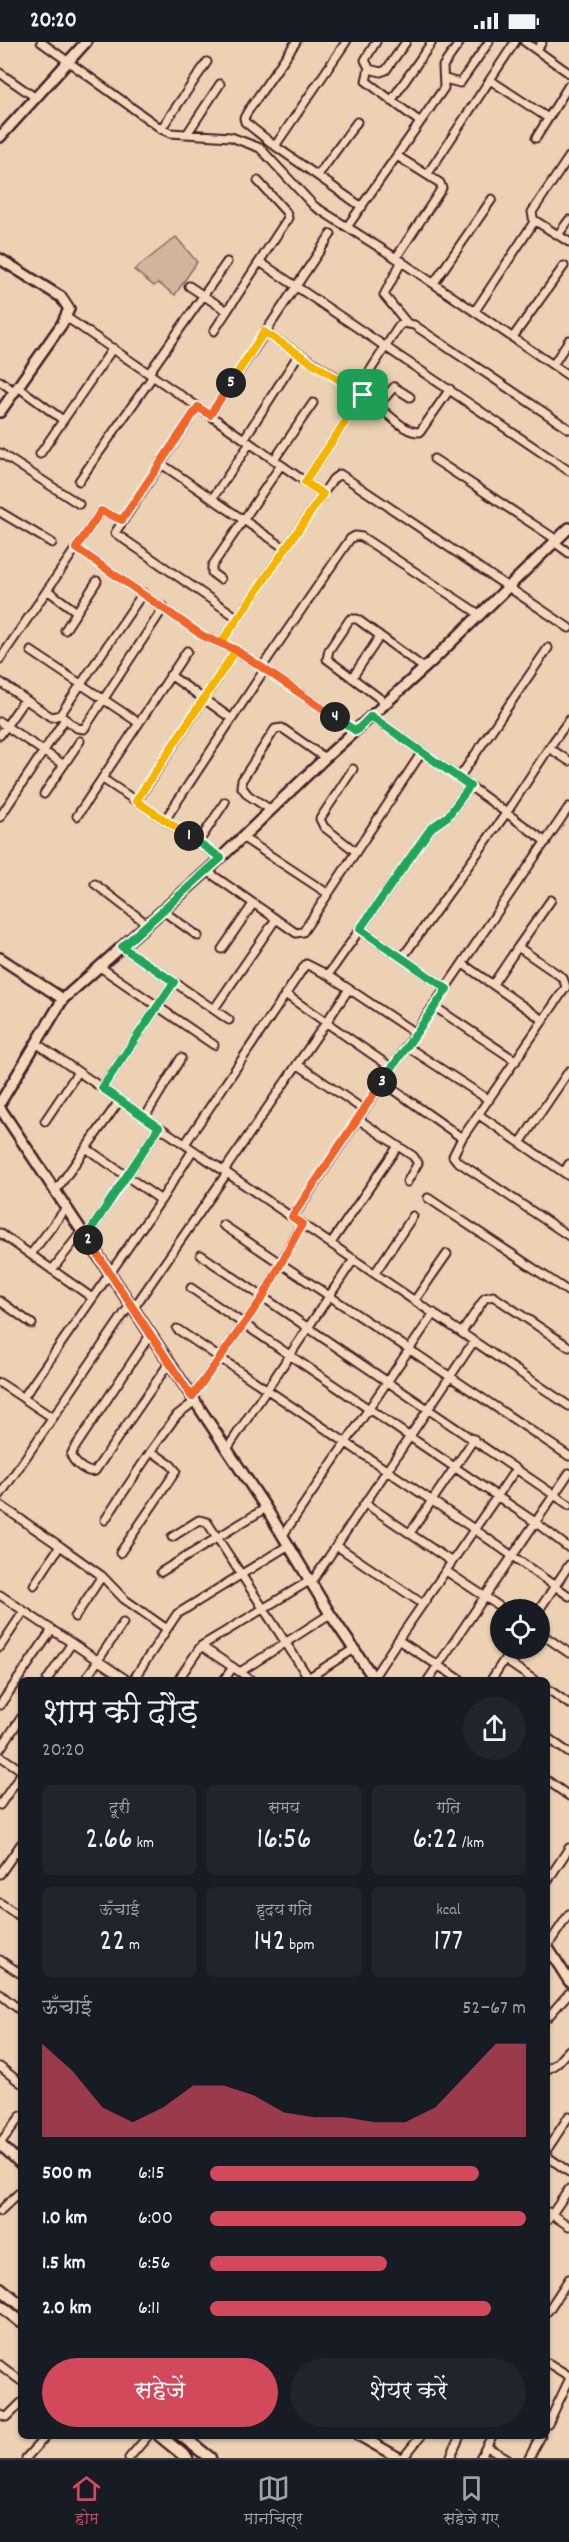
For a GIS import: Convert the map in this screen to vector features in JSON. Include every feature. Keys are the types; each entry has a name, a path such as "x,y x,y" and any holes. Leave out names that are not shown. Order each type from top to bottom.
{"main road":[{"path":"0,2288 18,2303"},
{"path":"0,2305 18,2320"},
{"path":"164,2439 187,2458"},
{"path":"186,2439 210,2458"}],"street":[{"path":"41,42 161,129 170,133 231,137 260,148 314,206 434,283 569,376"},
{"path":"1,134 86,42"},
{"path":"296,42 244,118 247,126 362,207"},
{"path":"274,146 346,42"},
{"path":"376,42 365,60 369,69 366,81 420,122"},
{"path":"369,69 381,72 386,70 406,42"},
{"path":"391,100 432,42"},
{"path":"347,227 444,88 443,66 460,42"},
{"path":"445,79 460,82 489,42"},
{"path":"428,175 515,42"},
{"path":"525,42 569,73"},
{"path":"537,50 543,42"},
{"path":"161,129 207,62"},
{"path":"0,73 36,98"},
{"path":"490,80 548,118"},
{"path":"187,134 220,84"},
{"path":"536,138 569,85"},
{"path":"318,175 357,122"},
{"path":"397,156 440,183 442,190 399,260 384,295 407,324"},
{"path":"569,157 532,212 534,220 569,242"},
{"path":"214,331 288,216 258,181"},
{"path":"434,283 492,199"},
{"path":"475,311 534,220"},
{"path":"558,235 569,220"},
{"path":"210,415 332,234"},
{"path":"0,259 61,297 68,306 66,317 0,412"},
{"path":"79,481 227,262"},
{"path":"260,262 569,471"},
{"path":"513,337 564,266"},
{"path":"189,286 227,311"},
{"path":"66,317 323,494"},
{"path":"305,482 386,346 399,326 407,324 414,325 569,429"},
{"path":"264,332 360,393 406,428 417,433 424,427 450,389"},
{"path":"552,365 569,340"},
{"path":"40,454 113,348"},
{"path":"212,499 299,354"},
{"path":"0,381 63,420"},
{"path":"378,406 394,387 410,397"},
{"path":"274,460 313,403"},
{"path":"198,407 115,530 117,536 238,618"},
{"path":"0,453 79,504"},
{"path":"434,459 556,541 569,553"},
{"path":"160,463 286,549"},
{"path":"220,579 210,568 281,465"},
{"path":"221,643 323,494 336,477 343,474 569,628"},
{"path":"0,659 101,511 122,520"},
{"path":"0,512 52,543"},
{"path":"0,1103 63,999 221,858 325,758 424,668 569,528"},
{"path":"165,820 350,539 357,535 479,614"},
{"path":"76,548 203,636 236,650 356,731"},
{"path":"65,630 97,581"},
{"path":"47,590 77,612"},
{"path":"0,817 44,751 82,683 143,593"},
{"path":"1,685 52,717 62,717 77,728 84,729 164,607"},
{"path":"386,702 328,661 326,657 348,622 353,618 424,668"},
{"path":"352,678 380,636"},
{"path":"459,778 548,648"},
{"path":"136,801 202,698 236,650"},
{"path":"31,651 139,723"},
{"path":"77,816 187,651"},
{"path":"170,675 232,719"},
{"path":"0,735 3,724 25,699"},
{"path":"371,716 546,842"},
{"path":"402,958 507,812 569,720"},
{"path":"3,724 64,765"},
{"path":"271,810 248,795 241,786 242,780 275,729 282,728 325,758"},
{"path":"45,794 80,741"},
{"path":"549,748 569,761"},
{"path":"207,871 296,933 303,932 422,752"},
{"path":"353,769 320,819 324,827 355,851"},
{"path":"103,779 221,858"},
{"path":"328,975 431,828 448,816 470,786"},
{"path":"198,843 225,801"},
{"path":"292,1217 569,807"},
{"path":"242,837 327,893"},
{"path":"95,884 147,924"},
{"path":"493,984 551,900"},
{"path":"222,949 253,904"},
{"path":"163,911 198,936"},
{"path":"214,1009 276,919"},
{"path":"360,929 447,989"},
{"path":"122,947 229,1020"},
{"path":"518,947 563,978 566,983 565,989 453,1153 457,1161 569,1236"},
{"path":"0,958 63,999"},
{"path":"185,1144 306,964 328,975 415,1033"},
{"path":"463,964 543,1020"},
{"path":"100,967 214,1045"},
{"path":"102,1088 174,982"},
{"path":"0,1496 3,1486 226,1172 349,989"},
{"path":"285,994 392,1068"},
{"path":"435,1006 516,1061"},
{"path":"36,1044 569,1406"},
{"path":"406,1046 489,1100"},
{"path":"145,1117 182,1058"},
{"path":"297,1064 364,1110"},
{"path":"520,1143 569,1071"},
{"path":"45,1121 78,1072"},
{"path":"383,1082 462,1138"},
{"path":"55,1192 120,1100"},
{"path":"0,1108 266,1508 330,1614 373,1677"},
{"path":"479,1115 566,1174 569,1164"},
{"path":"358,1119 413,1156 418,1163 407,1182"},
{"path":"52,1269 84,1234 127,1176 159,1127"},
{"path":"331,1243 398,1146"},
{"path":"86,1148 160,1200"},
{"path":"23,1398 193,1150"},
{"path":"428,1198 569,1292"},
{"path":"31,1254 67,1207"},
{"path":"375,1273 413,1216"},
{"path":"105,1520 151,1451 177,1415 193,1399 263,1297 302,1224"},
{"path":"223,1225 569,1456"},
{"path":"0,1233 91,1297"},
{"path":"415,1300 447,1254"},
{"path":"201,1256 429,1408 569,1505"},
{"path":"227,1449 354,1259"},
{"path":"191,1288 535,1522 569,1548"},
{"path":"462,1332 485,1298 494,1296 569,1347"},
{"path":"0,1301 32,1324"},
{"path":"283,1535 434,1313"},
{"path":"177,1329 386,1472 474,1529 569,1596"},
{"path":"150,1335 74,1449 71,1455 74,1461 88,1471 95,1471 169,1364"},
{"path":"180,1677 201,1646 311,1581 366,1504 474,1341"},
{"path":"0,1383 53,1418"},
{"path":"410,1533 474,1439"},
{"path":"120,1553 176,1472 171,1465 151,1451"},
{"path":"375,1677 398,1640 516,1469"},
{"path":"430,1677 569,1473"},
{"path":"366,1504 452,1562"},
{"path":"0,1505 102,1576 124,1599 167,1629"},
{"path":"161,1572 266,1508"},
{"path":"172,1537 202,1520 207,1522 307,1677"},
{"path":"135,1677 177,1614 289,1545"},
{"path":"34,1585 60,1546"},
{"path":"337,1546 423,1604"},
{"path":"546,1599 569,1565"},
{"path":"446,1571 490,1600"},
{"path":"75,1617 102,1576"},
{"path":"0,1595 122,1677"},
{"path":"0,1647 24,1611"},
{"path":"228,1677 330,1614"},
{"path":"87,1677 123,1623"},
{"path":"19,1677 52,1630"},
{"path":"398,1640 456,1677"},
{"path":"550,1640 569,1653"},
{"path":"49,1677 72,1643"},
{"path":"201,1646 246,1677"},
{"path":"311,1677 354,1649"},
{"path":"493,1677 505,1660 530,1677"},
{"path":"0,1705 18,1679"},
{"path":"550,1690 569,1704"},
{"path":"0,1749 18,1722"},
{"path":"550,1739 569,1752"},
{"path":"0,1756 18,1770"},
{"path":"0,1804 18,1777"},
{"path":"550,1782 569,1796"},
{"path":"0,1874 18,1848"},
{"path":"550,1877 569,1848"},
{"path":"0,1902 18,1915"},
{"path":"550,1943 569,1914"},
{"path":"550,1949 569,1981"},
{"path":"0,1960 18,1972"},
{"path":"550,2015 569,1993"},
{"path":"0,1994 18,2009"},
{"path":"550,2068 569,2049"},
{"path":"0,2067 18,2081"},
{"path":"550,2145 569,2116"},
{"path":"18,2120 0,2144 18,2161"},
{"path":"550,2158 569,2172"},
{"path":"550,2214 569,2189"},
{"path":"0,2211 18,2194"},
{"path":"550,2216 569,2226"},
{"path":"550,2308 569,2278"},
{"path":"550,2364 569,2378 550,2416"},
{"path":"0,2365 18,2379"},
{"path":"0,2415 7,2417 18,2406"},
{"path":"26,2458 43,2439"},
{"path":"129,2458 145,2439"},
{"path":"366,2439 401,2458 418,2439"},
{"path":"450,2458 459,2439"},
{"path":"480,2458 491,2439"},
{"path":"529,2458 539,2439"},
{"path":"487,2447 507,2458"}],"shaded area":[{"path":"176,237 197,262 175,295 158,283 154,286 134,270"}],"route":[{"path":"363,395 264,332 210,415 198,407 122,520 108,512 101,511 76,548 203,636 236,650 356,731 371,716 470,786 448,816 431,828 360,929 447,989 292,1217 302,1224 263,1297 192,1397 86,1237 159,1127 102,1088 174,982 122,947 221,858 136,801 202,698 236,650 221,643 323,494 305,482 363,395"}]}
